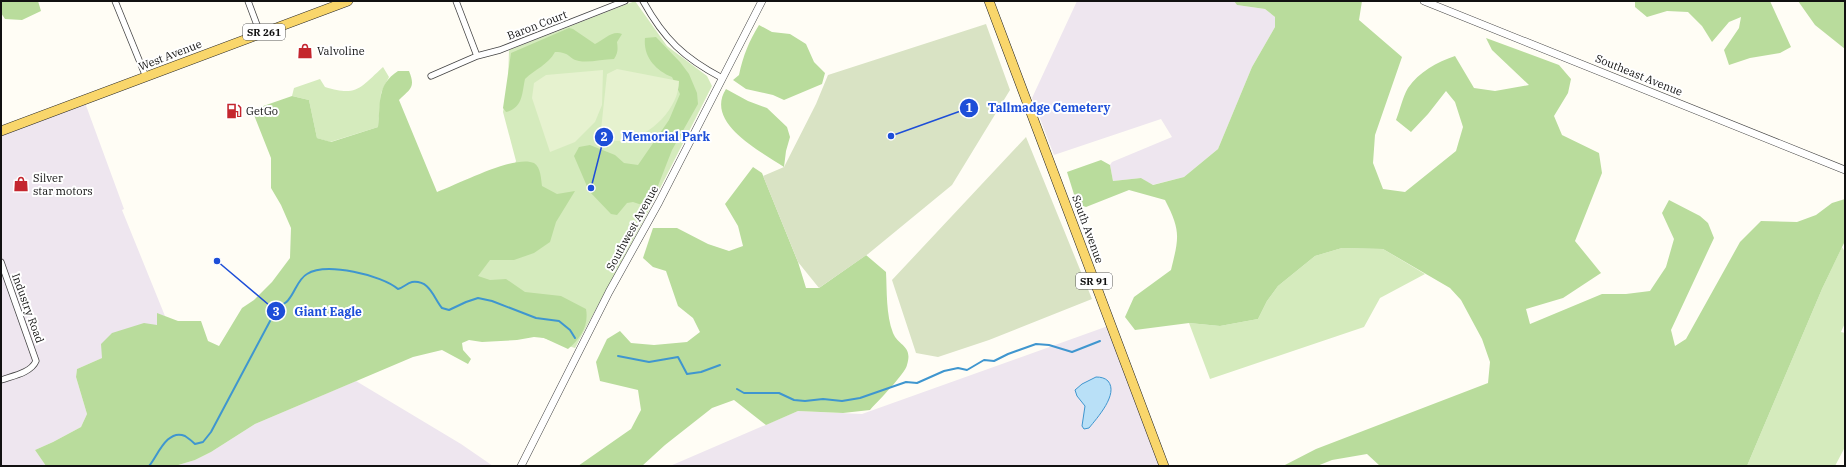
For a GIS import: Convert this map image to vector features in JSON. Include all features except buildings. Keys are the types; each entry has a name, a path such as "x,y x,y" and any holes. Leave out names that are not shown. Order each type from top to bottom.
{"main road":[{"name":"West Avenue","path":"1,131 348,1"},
{"name":"South Avenue","path":"990,1 1164,466"}],"street":[{"path":"115,1 146,77"},
{"path":"248,1 260,33"},
{"path":"456,1 477,56"},
{"name":"Baron Court","path":"431,76 477,56 500,50 625,1"},
{"path":"643,1 662,32 679,50 695,62 722,78"},
{"name":"Southwest Avenue","path":"521,466 609,292 659,202 762,1"},
{"name":"Southeast Avenue","path":"1424,1 1845,170"},
{"name":"Industry Road","path":"1,262 36,361 34,367 1,380"}],"shaded area":[{"path":"1077,1 1234,1 1237,5 1265,9 1275,17 1275,27 1252,67 1218,149 1184,177 1152,185 1141,178 1113,181 1110,165 1112,162 1172,137 1161,119 1054,155 1032,98"},
{"path":"84,100 124,209 122,210 165,316 157,314 157,325 102,358 77,369 76,377 87,414 81,427 35,450 46,466 1,466 1,131"},
{"path":"1108,326 1160,466 670,466 798,411 862,414"},
{"path":"356,381 461,444 493,466 175,466 195,460 211,452 255,424"}],"green space":[{"path":"1,1 38,1 41,11 22,20 5,19 1,13"},
{"path":"635,1 667,46 707,76 712,86 647,214 575,348 459,311 516,161 503,112 508,82 509,50"},
{"path":"1234,1 1362,1 1359,20 1402,57 1375,135 1373,163 1383,189 1405,192 1456,151 1463,127 1455,102 1446,91 1428,114 1411,132 1396,120 1408,88 1423,72 1442,61 1455,56 1474,88 1495,91 1529,85 1492,50 1486,38 1559,65 1571,79 1568,93 1554,116 1562,135 1599,153 1602,173 1575,241 1601,273 1563,298 1526,309 1530,324 1602,294 1626,294 1650,291 1666,267 1674,239 1662,213 1669,200 1700,216 1708,223 1714,238 1671,330 1675,346 1686,339 1740,242 1761,221 1797,222 1816,215 1832,203 1845,199 1845,241 1822,289 1747,466 1380,466 1367,454 1332,460 1317,466 1283,466 1316,449 1488,383 1490,362 1482,339 1461,300 1450,288 1383,249 1342,248 1315,256 1278,286 1267,301 1258,319 1220,326 1189,323 1135,330 1125,317 1134,297 1171,270 1177,242 1174,219 1165,200 1129,190 1086,207 1077,204 1067,172 1101,160 1110,165 1113,181 1141,178 1153,185 1184,177 1218,149 1252,67 1275,27 1275,17 1265,9 1237,5"},
{"path":"1635,1 1770,1 1791,47 1780,53 1750,58 1729,65 1724,50 1739,28 1741,17 1729,22 1712,42 1702,26 1688,12 1667,11 1647,17 1635,7"},
{"path":"1798,1 1845,1 1845,49 1815,25"},
{"path":"986,24 1010,90 952,185 868,254 819,288 798,262 763,176 784,167 816,104 828,75"},
{"path":"759,25 772,32 790,34 806,44 814,62 825,73 822,84 784,100 773,95 746,89 733,80 739,75 742,61 752,37"},
{"path":"569,28 573,29 595,44 611,34 622,34 617,42 618,47 614,59 583,61 575,60 564,53 555,52 545,64 525,79 519,103 512,110 506,112 503,108 511,53"},
{"path":"656,37 680,62 689,74 697,93 698,104 672,150 656,191 648,204 642,205 633,202 627,203 617,215 611,214 589,191 574,156 579,147 590,145 615,155 624,163 638,165 669,120 680,94 672,77 655,66 648,56 645,38"},
{"path":"383,67 389,77 381,93 378,127 330,142 317,138 309,100 292,96 294,88 320,79 325,87 336,90 351,91 363,85"},
{"path":"617,69 679,81 678,91 674,101 662,119 654,127 644,133 622,141 600,139 607,74"},
{"path":"603,70 602,105 595,122 575,142 550,152 532,98 534,83 546,75"},
{"path":"398,71 409,71 411,77 411,88 399,100 437,192 500,166 525,161 534,163 538,167 542,186 557,194 575,191 556,222 550,242 534,253 514,260 490,260 478,276 490,280 506,279 525,292 561,296 586,309 587,315 585,326 577,340 568,349 544,338 534,337 517,340 482,342 469,340 462,343 463,350 471,359 468,364 442,350 413,357 255,424 211,452 195,460 175,466 46,466 35,450 81,427 87,414 76,377 77,369 102,358 101,344 112,333 144,323 157,325 157,313 178,321 201,321 208,341 219,346 242,308 254,300 272,282 290,258 291,228 281,205 271,188 271,158 252,110 292,96 309,100 317,138 331,142 378,127 383,89 391,76"},
{"path":"726,89 748,101 767,108 787,127 790,137 784,167 750,145 729,125 723,113 721,101"},
{"path":"1026,137 1092,299 989,340 938,357 916,353 892,280"},
{"path":"753,167 762,173 798,262 806,288 819,288 866,255 886,272 889,319 893,333 907,350 908,358 905,369 897,381 870,410 843,413 798,411 766,425 734,400 712,408 665,445 642,466 578,466 631,429 641,410 638,390 600,381 596,362 607,339 620,331 631,343 654,345 687,342 700,332 693,318 678,306 666,271 653,267 643,258 653,228 677,228 708,244 729,251 743,246 738,226 725,204"},
{"path":"1842,247 1845,252 1845,323 1841,332 1845,333 1845,447 1835,466 1747,466 1822,289"},
{"path":"1342,248 1383,249 1425,274 1380,298 1364,327 1210,379 1189,323 1220,326 1258,319 1267,301 1278,286 1315,256"}],"water":[{"path":"1096,377 1106,379 1108,381 1111,386 1111,392 1106,406 1089,428 1084,429 1082,426 1085,406 1077,396 1075,390 1082,384"}],"waterway":[{"path":"149,466 163,445 173,436 185,436 195,444 203,442 211,432 277,308 288,300 304,276 316,271 327,269 354,272 380,279 398,289 412,282 418,282 427,286 442,308 449,310 478,298 492,301 536,318 559,321 570,330 575,338"},
{"path":"737,389 744,393 779,393 794,400 805,401 823,399 842,401 860,398 906,382 917,383 944,371 958,368 967,370 984,360 994,361 1008,354 1036,344 1049,345 1072,352 1100,341"},
{"path":"618,356 649,362 678,357 687,374 701,372 720,365"}],"place":[{"name":"Valvoline","path":"305,51"},
{"name":"GetGo","path":"234,111"},
{"name":"Tallmadge Cemetery","path":"891,136"},
{"name":"Silver star motors","path":"21,184"},
{"name":"Memorial Park","path":"591,188"},
{"name":"Giant Eagle","path":"217,261"}]}
